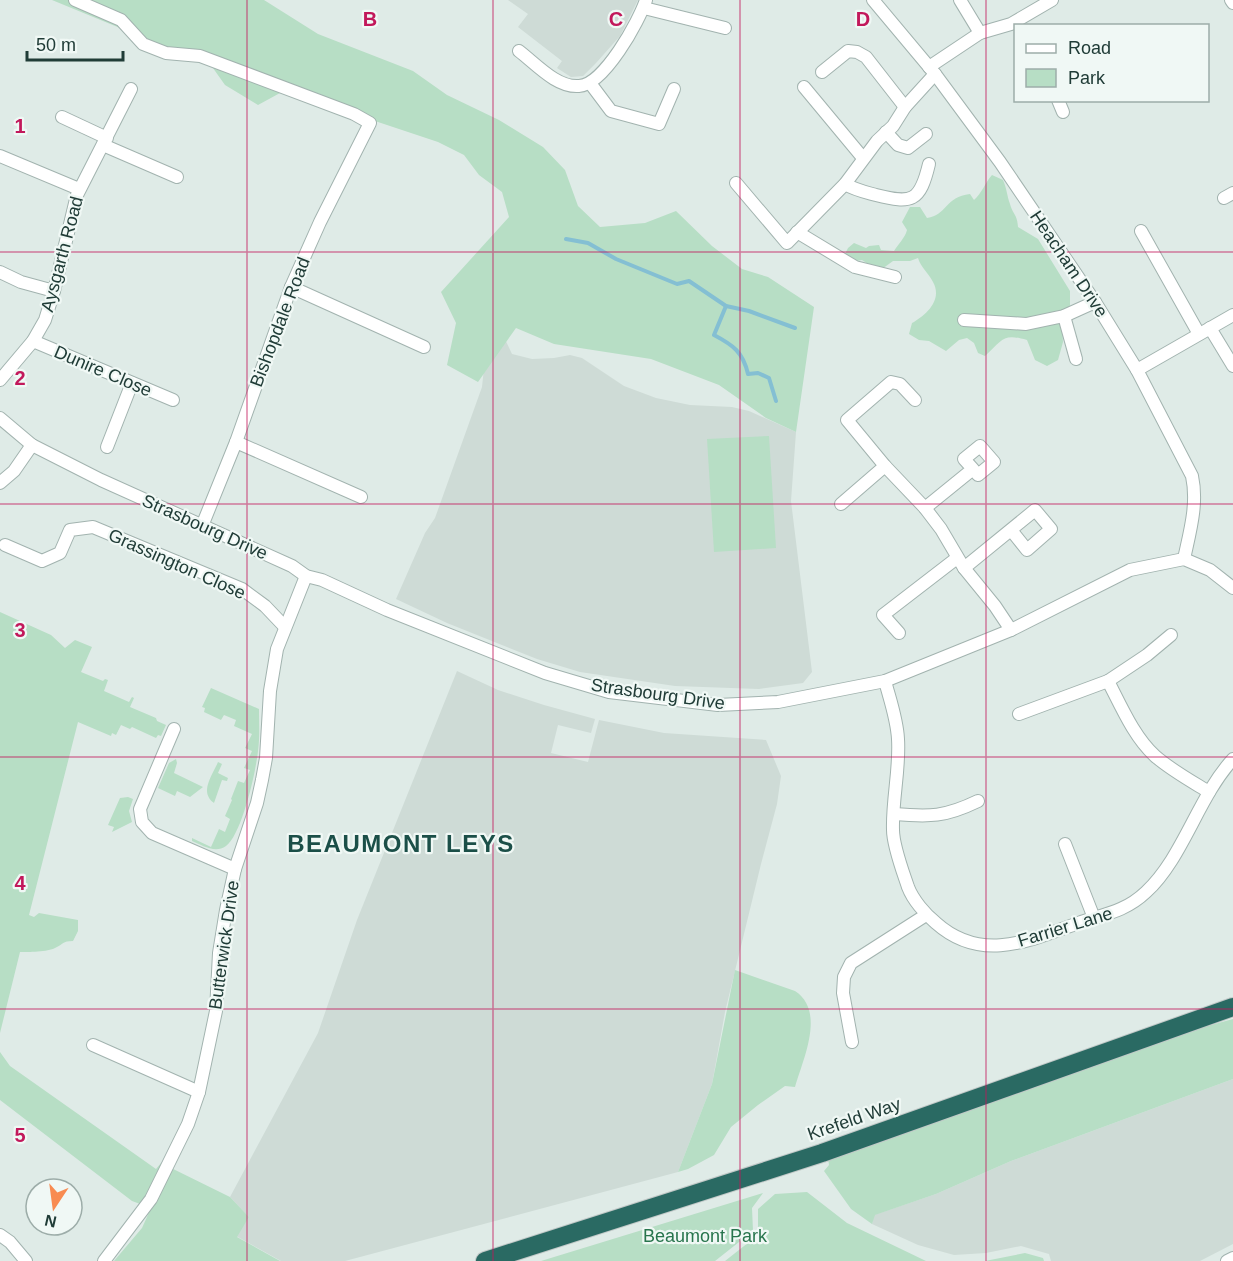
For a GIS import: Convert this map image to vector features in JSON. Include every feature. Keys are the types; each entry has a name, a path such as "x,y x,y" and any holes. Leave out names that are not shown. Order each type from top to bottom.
{"highway":[{"name":"Krefeld Way","path":"486,1261 822,1153 1233,1007"}],"street":[{"name":"Bishopdale Road","path":"75,0 121,20 143,44 166,53 200,56 229,66 354,114 370,123 320,222 291,287 236,442 202,526"},
{"name":"Heacham Drive","path":"873,0 932,71 1000,162 1095,302 1137,370 1192,476 1196,493 1184,559"},
{"path":"960,0 980,33"},
{"path":"1017,24 1052,0"},
{"path":"519,51 562,83 580,87 590,83 616,56 631,34 645,4 725,28"},
{"path":"736,183 785,246 845,184 863,158 893,126 932,71 980,33 1013,27"},
{"path":"822,72 848,51 857,52 866,57 905,107"},
{"path":"590,83 611,111 658,124 674,89"},
{"path":"804,87 863,158"},
{"name":"Aysgarth Road","path":"0,380 33,341 45,320 79,189 131,89"},
{"path":"62,117 105,142 177,177"},
{"path":"886,132 898,145 908,148 926,134"},
{"path":"0,156 79,189"},
{"path":"845,184 852,189 901,201 911,199 924,186 929,164"},
{"path":"1141,231 1199,334"},
{"path":"797,232 855,267 895,277"},
{"path":"0,272 21,282 54,291"},
{"path":"291,287 424,347"},
{"path":"964,320 1026,324 1064,316 1095,302"},
{"path":"1137,370 1233,315"},
{"path":"1064,316 1076,359"},
{"path":"1210,328 1233,366"},
{"name":"Dunire Close","path":"33,341 173,400"},
{"path":"915,400 900,384 891,382 846,420 925,508 941,529 961,563 1011,630"},
{"path":"107,447 132,383"},
{"name":"Strasbourg Drive","path":"0,418 32,445 100,480 292,566 306,576 322,580 387,610 545,673 609,692 718,705 778,702 885,681 1011,630 1130,570 1184,559"},
{"path":"236,442 361,497"},
{"path":"0,483 14,471 32,445"},
{"path":"841,504 885,466"},
{"path":"925,508 973,469"},
{"name":"Grassington Close","path":"5,545 42,561 60,553 70,530 93,527 242,589 266,606 285,627"},
{"path":"899,633 883,615 1011,530"},
{"path":"1184,559 1210,570 1233,588"},
{"name":"Butterwick Drive","path":"104,1261 151,1199 188,1124 200,1092 216,1011 219,953 234,868 257,803 266,758 270,691 277,649 306,576"},
{"path":"1019,714 1108,681 1147,655 1171,635"},
{"name":"Farrier Lane","path":"885,681 898,740 893,832 909,891 926,915 945,932 965,941 998,947 1019,943 1127,907 1148,891 1167,867 1209,792 1233,759"},
{"path":"1108,681 1140,739 1154,755 1180,775 1209,792"},
{"path":"174,729 140,809 142,822 152,833 234,868"},
{"path":"894,814 925,816 955,812 978,801"},
{"path":"1065,844 1094,918"},
{"path":"852,1042 843,993 844,977 851,963 926,915"},
{"path":"93,1046 200,1092"},
{"path":"0,1235 26,1261"},
{"path":"1227,1261 1233,1258"}],"shaded area":[{"path":"508,0 638,0 620,36 583,76 571,77 557,68 562,61 518,27 528,14"},
{"path":"504,337 512,354 532,359 570,355 582,358 624,386 656,398 690,405 732,407 749,411 796,432 791,501 812,672 803,683 759,689 675,686 580,672 537,659 447,623 396,599 425,533 435,518 482,387 484,368"},
{"path":"457,671 498,690 595,719 591,733 558,725 551,753 588,762 599,720 664,733 766,740 781,776 777,804 725,1012 712,1084 678,1172 345,1261 281,1261 236,1236 249,1217 230,1197 318,1033 357,920"},
{"path":"1233,1079 1233,1244 1200,1261 1051,1261 1049,1254 1021,1246 986,1253 954,1255 918,1245 872,1224 874,1215 936,1194 1011,1161"}],"green space":[{"path":"52,0 264,0 318,34 413,71 447,95 499,120 543,147 565,170 578,206 600,227 645,223 676,211 712,246 742,269 768,277 814,307 796,432 766,418 719,385 651,359 554,344 516,328 478,382 447,365 456,323 441,292 509,217 502,192 479,175 464,155 438,142 354,114 280,93 258,105 225,85 208,61 171,49"},
{"path":"992,175 1003,180 1018,227 1038,239 1070,291 1070,305 1062,328 1063,342 1058,360 1047,366 1035,360 1027,340 1019,338 1003,339 985,356 978,353 974,343 967,338 959,340 946,351 929,341 919,340 909,334 912,323 932,306 936,289 918,258 910,261 893,261 882,269 862,260 856,261 845,254 854,243 866,248 879,245 881,250 894,251 906,233 907,230 902,222 910,207 920,207 927,218 934,216 962,196 970,194 974,200"},
{"path":"769,436 776,548 714,552 707,439"},
{"path":"0,612 51,635 65,648 75,640 92,647 81,672 103,681 108,680 104,691 129,702 132,697 134,698 130,707 166,725 161,736 158,735 156,738 132,727 130,729 121,725 116,735 112,733 111,736 78,722 29,915 34,917 39,913 78,920 78,931 73,941 65,942 58,947 38,952 20,952 0,1033"},
{"path":"211,688 259,709 258,751 243,816 232,839 226,846 217,849 200,845 192,841 192,838 211,847 219,829 225,832 230,819 225,816 238,781 244,783 250,770 244,768 252,751 245,748 252,734 234,726 236,720 224,715 221,720 204,712 205,708 202,707"},
{"path":"176,759 174,773 203,787 190,797 177,791 175,796 158,788 169,763"},
{"path":"218,762 222,764 218,773 228,778 227,781 222,780 214,803 207,794 207,789"},
{"path":"120,798 133,799 129,811 132,822 112,832 114,827 108,825"},
{"path":"735,970 795,991 804,1000 809,1010 811,1023 807,1050 795,1087 785,1086 731,1127 714,1155 678,1172 712,1084"},
{"path":"1233,1019 1233,1079 1011,1161 936,1194 875,1215 872,1224 851,1209 824,1171 829,1165 828,1158 1189,1031"},
{"path":"0,1052 10,1066 156,1169 161,1163 230,1197 249,1217 237,1237 280,1261 114,1261 142,1228 151,1208 132,1201 0,1100"},
{"path":"807,1192 847,1223 926,1261 725,1261 758,1235 758,1209 775,1194"},
{"name":"Beaumont Park","path":"763,1193 752,1208 753,1231 715,1261 541,1261"},
{"path":"1025,1253 1043,1258 1044,1261 985,1261"}],"waterway":[{"path":"566,239 588,243 616,259 677,284 689,281 726,306 749,311 795,328"},
{"path":"726,306 714,335 736,350 748,374 758,373 769,378 776,401"}],"district":[{"name":"BEAUMONT LEYS","path":"401,844"}]}
